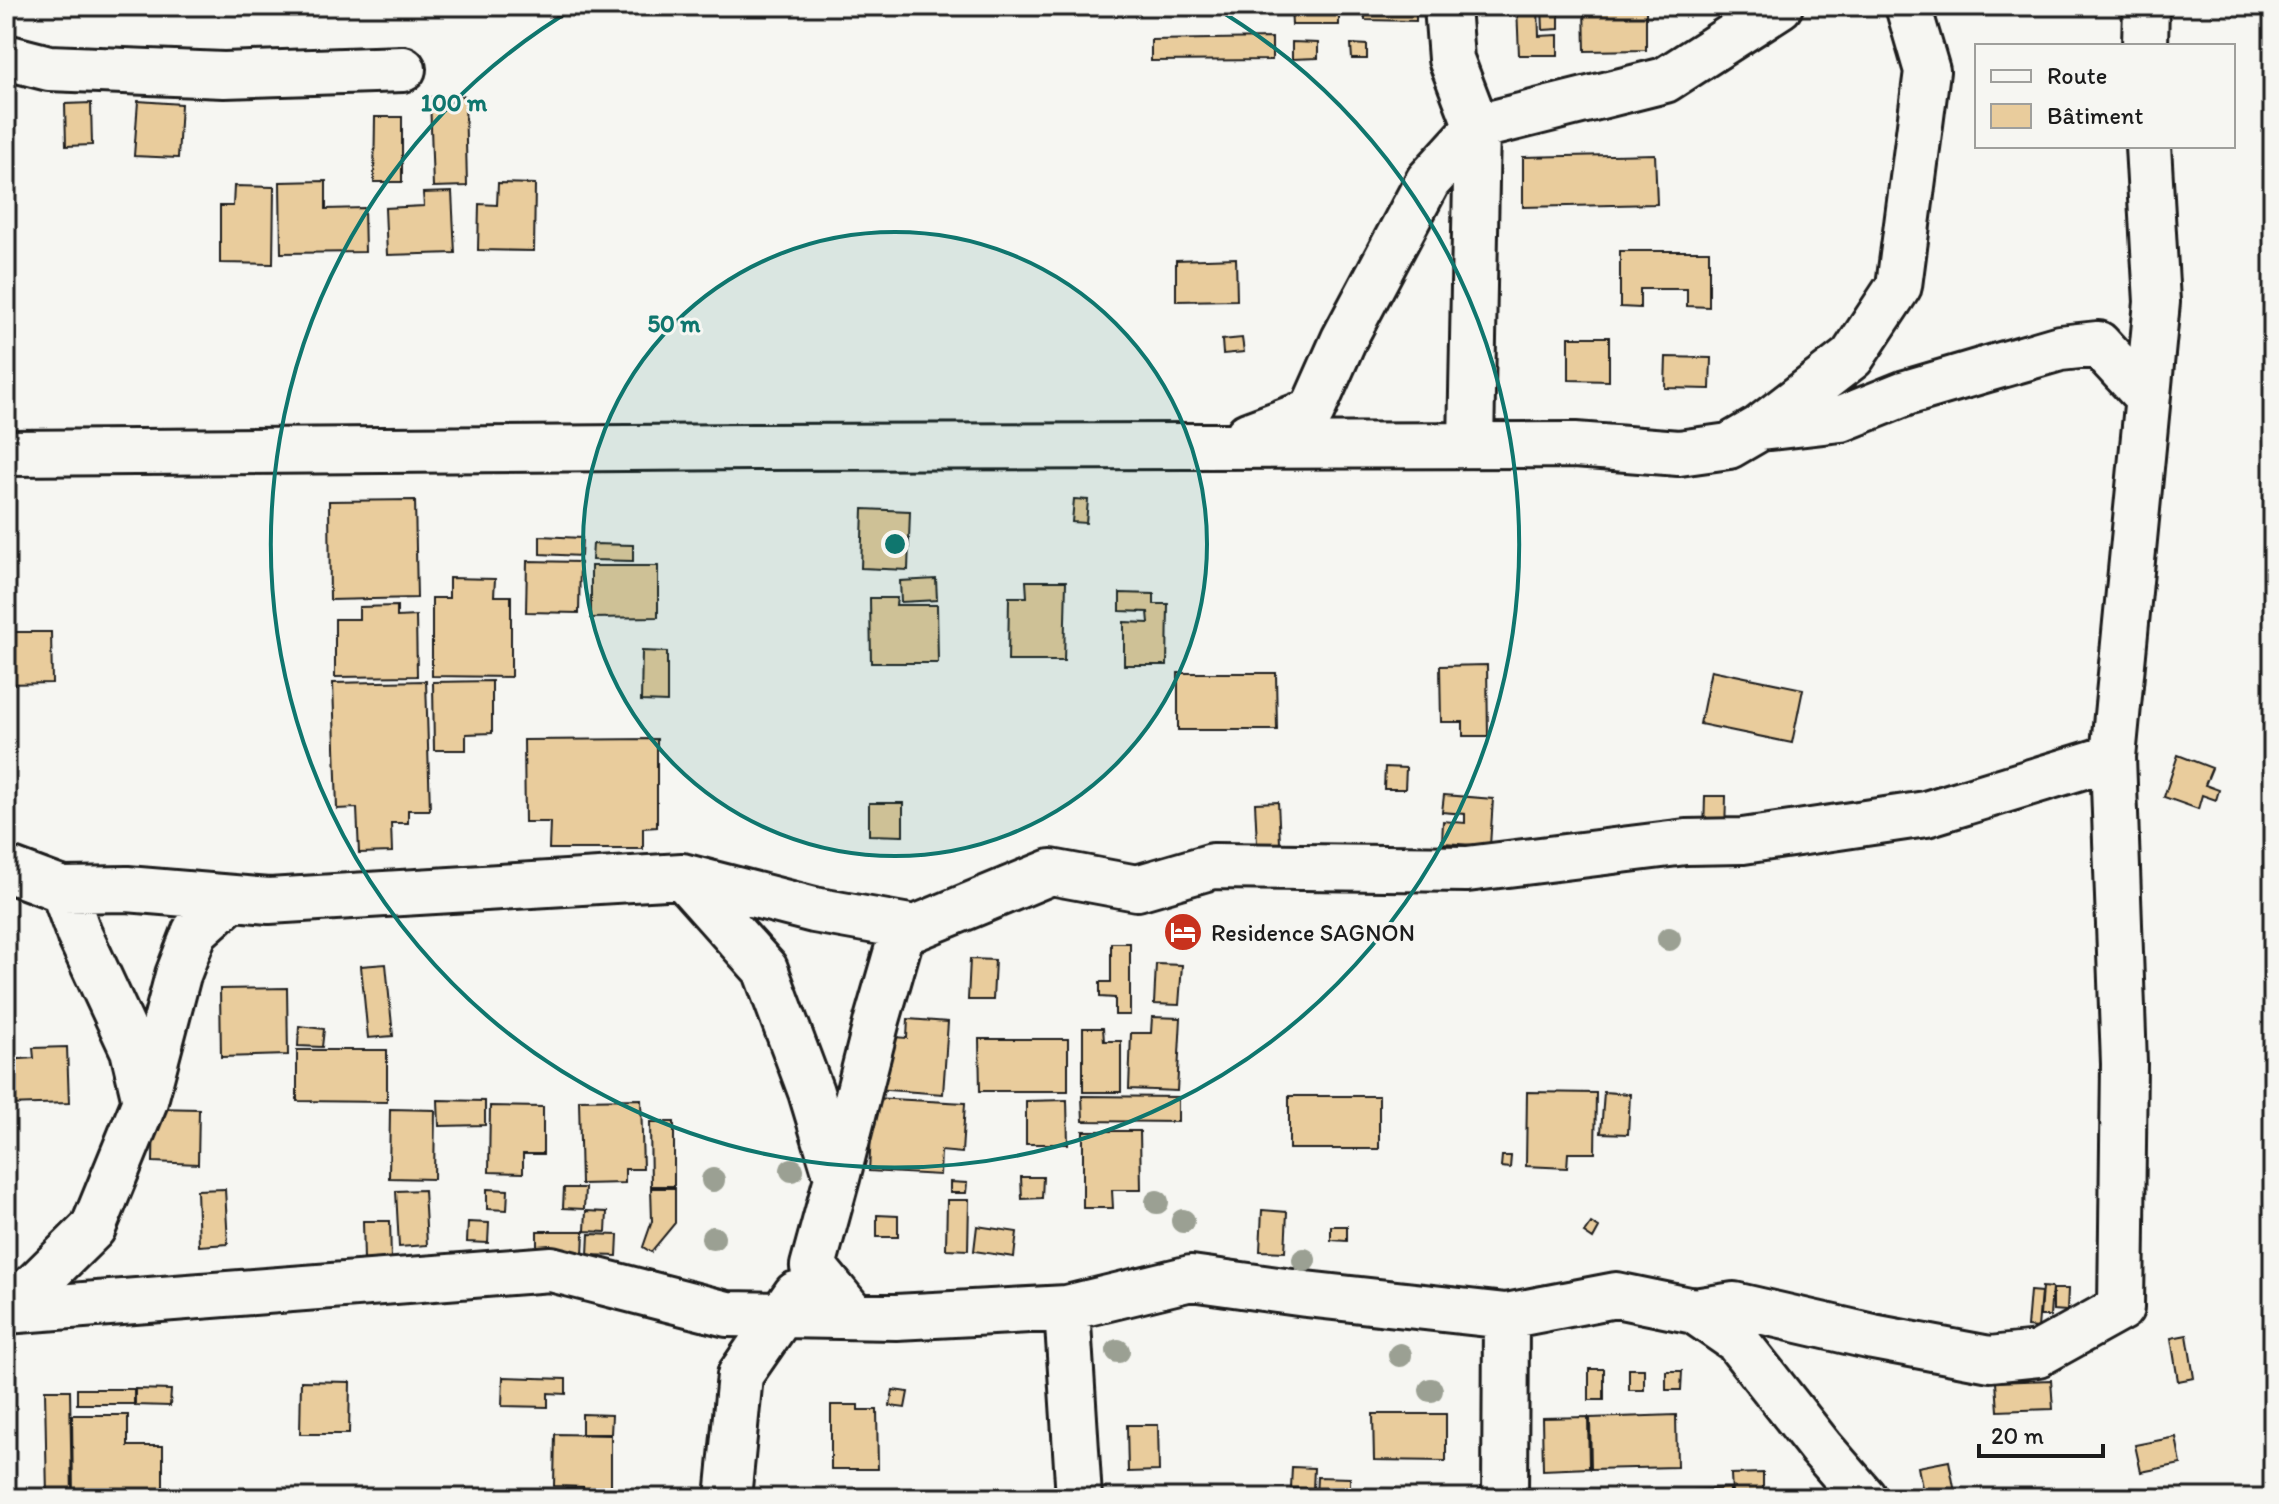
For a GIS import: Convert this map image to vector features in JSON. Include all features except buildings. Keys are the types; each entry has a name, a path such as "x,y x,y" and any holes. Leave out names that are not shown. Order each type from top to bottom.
{"street":[{"path":"1447,6 1451,59 1477,127 1471,445"},
{"path":"1220,446 1312,411 1344,339 1428,181 1477,127 1665,80 1780,6"},
{"path":"6,453 1575,445 1679,453 1729,446 1760,428 1852,357 1899,286 1927,71 1908,6"},
{"path":"2145,44 2146,6"},
{"path":"6,57 49,68 224,75 403,69"},
{"path":"8,1311 551,1269 727,1314 854,1316 1067,1308 1191,1278 1506,1316 1616,1295 1694,1311 1734,1305 1873,1337 1990,1359 2038,1354 2121,1308 2124,1064 2113,757 2157,302 2148,148"},
{"path":"1760,428 1841,419 1906,393 2060,348 2098,344 2147,397"},
{"path":"8,870 63,890 127,889 269,901 682,876 814,910 915,928 1051,872 1137,888 1213,866 1467,869 1686,842 1743,841 1926,814 2113,757"},
{"path":"682,876 765,969 811,1092 837,1178"},
{"path":"63,890 79,934 133,1050 145,1101"},
{"path":"8,1311 93,1228 145,1101 178,975 195,931 232,898"},
{"path":"728,1498 740,1375 813,1266 904,926"},
{"path":"813,1266 854,1316"},
{"path":"1067,1308 1079,1498"},
{"path":"1694,1311 1736,1340 1864,1498"},
{"path":"1505,1498 1506,1316"}],"place":[{"name":"Residence SAGNON","path":"1183,932"}]}
